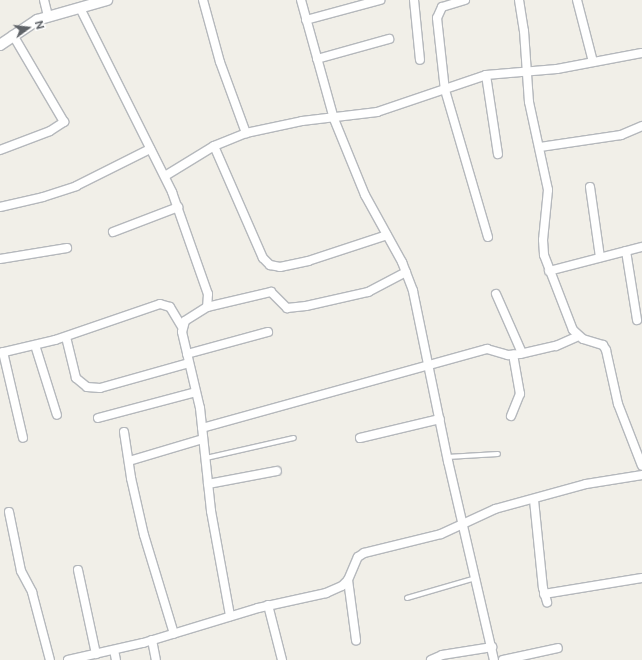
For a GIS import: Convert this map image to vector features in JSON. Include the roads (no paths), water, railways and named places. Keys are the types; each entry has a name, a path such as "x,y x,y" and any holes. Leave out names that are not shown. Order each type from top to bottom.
{"street":[{"path":"44,0 48,16"},
{"path":"0,45 27,25 48,16 107,0"},
{"path":"203,0 220,62 246,134"},
{"path":"301,0 334,119 365,195 406,272 430,365 447,457 494,660"},
{"path":"306,20 380,0"},
{"path":"414,0 420,60"},
{"path":"465,0 442,7 437,14 445,90 488,237"},
{"path":"519,0 524,31 529,102 540,147 548,190 543,247 549,271 568,322 578,336 598,342 606,350 618,404 642,466"},
{"path":"577,0 593,62"},
{"path":"80,8 165,176 178,207 206,285 209,302 207,307"},
{"path":"0,150 50,131 64,122 13,35"},
{"path":"317,59 389,39"},
{"path":"165,176 214,146 246,134 302,122 334,119 392,108 486,75 526,72 642,53"},
{"path":"486,75 498,154"},
{"path":"540,147 621,135 642,126"},
{"path":"214,146 263,258 270,265 280,267 308,261 387,235"},
{"path":"0,205 76,186 150,149"},
{"path":"590,187 600,257"},
{"path":"113,232 178,207"},
{"path":"549,271 642,247"},
{"path":"0,259 67,248"},
{"path":"626,251 637,320"},
{"path":"182,327 185,321 207,307 272,292 287,308 306,306 368,292 406,272"},
{"path":"496,294 518,354 520,394 511,416"},
{"path":"23,438 1,352 66,337 160,304 170,306 182,327 196,392 202,428 214,537 230,616"},
{"path":"187,354 268,332"},
{"path":"202,428 487,349 518,354 562,344 578,336"},
{"path":"66,337 76,378 87,387 100,388 190,363"},
{"path":"34,345 57,415"},
{"path":"98,418 196,392"},
{"path":"360,438 440,418"},
{"path":"124,432 144,535 174,634"},
{"path":"129,461 203,439"},
{"path":"208,484 278,471"},
{"path":"68,660 100,656 114,650 174,634 268,605 326,594 342,586 348,580 358,557 364,553 441,534 486,512 534,500 586,484 642,475"},
{"path":"534,500 546,598 642,578"},
{"path":"9,512 21,571 34,598 50,660"},
{"path":"78,570 100,656"},
{"path":"348,580 356,640"},
{"path":"268,605 282,660"},
{"path":"152,640 156,660"},
{"path":"431,660 442,655 492,647"},
{"path":"503,660 558,648"},
{"path":"114,650 116,660"}],"lane":[{"path":"205,458 294,438"},
{"path":"447,457 498,454"},
{"path":"407,598 476,578"}]}
